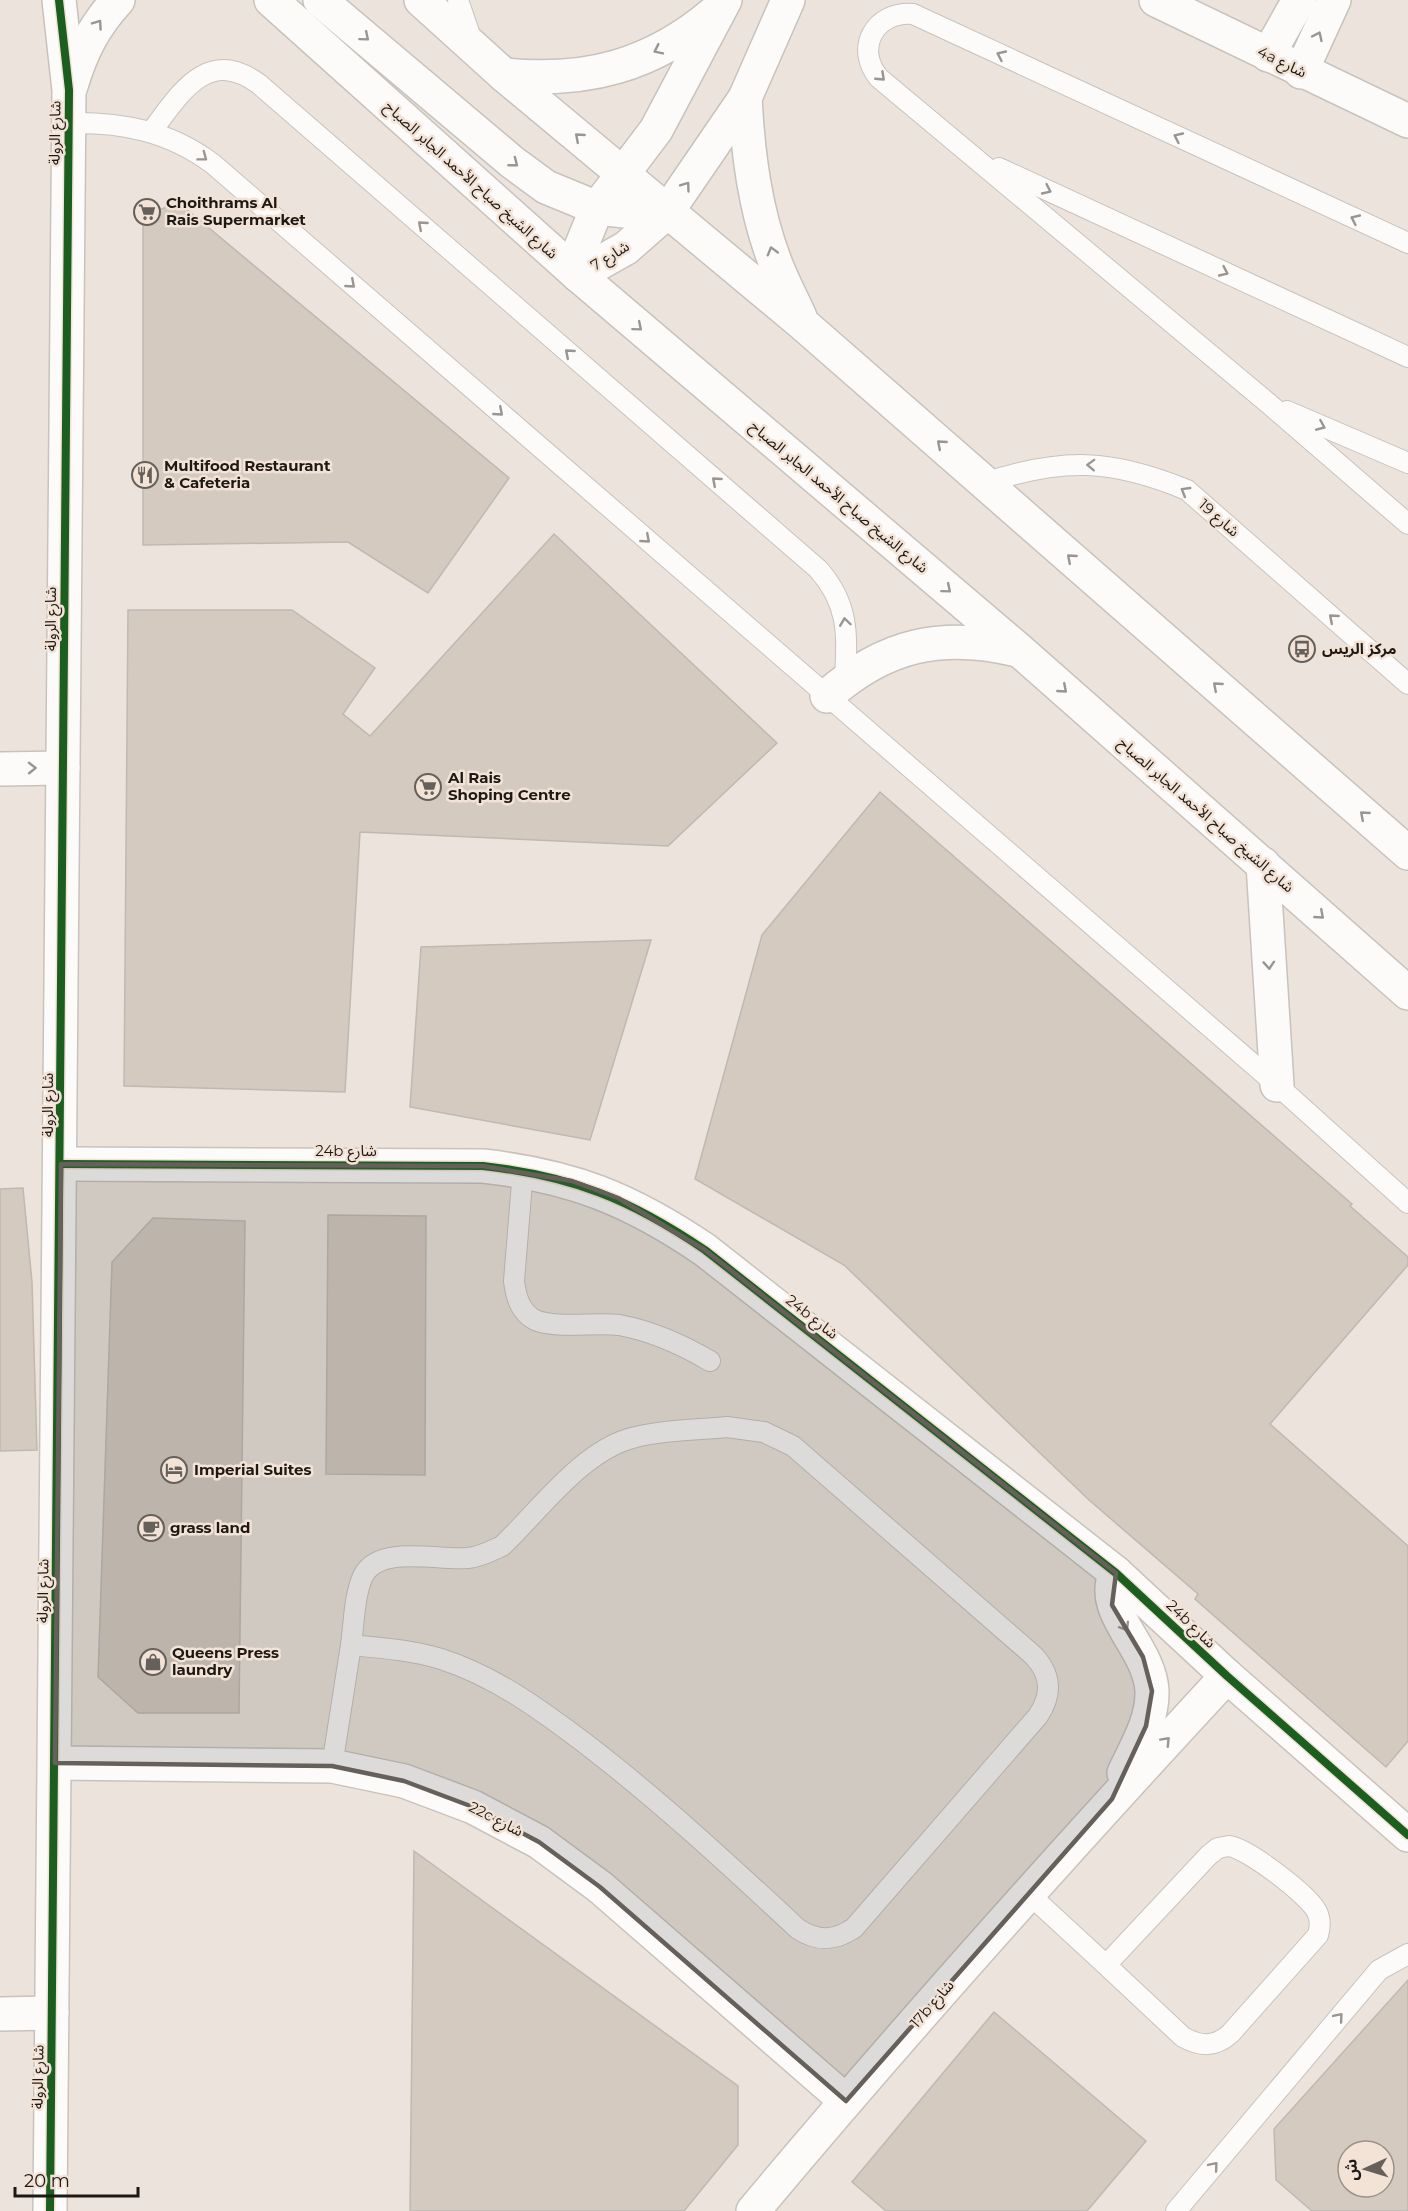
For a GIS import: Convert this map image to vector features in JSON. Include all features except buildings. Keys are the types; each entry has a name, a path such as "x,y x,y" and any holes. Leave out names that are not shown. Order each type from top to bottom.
{"street":[{"name":"شارع الرولة","path":"50,2211 69,123 69,90 59,0"},
{"name":"شارع الرولة","path":"69,90 80,55 97,22 118,0"},
{"name":"شارع الشيخ صباح الأحمد الجابر الصباح","path":"271,0 578,275 1019,650 1403,984"},
{"path":"320,0 520,168 546,187 597,208 643,213 667,212"},
{"path":"421,0 504,75 803,324 1408,853"},
{"name":"شارع 7","path":"578,275 626,249 667,212 745,98 788,0"},
{"name":"4a شارع","path":"1156,0 1408,122"},
{"path":"1268,55 1299,0"},
{"path":"1301,72 1334,0"},
{"name":"شارع 7","path":"578,275 580,247 597,208 656,130 721,2"},
{"path":"504,75 558,78 610,70 671,44 698,26 721,2"},
{"path":"745,98 747,147 756,195 774,261 803,324"},
{"path":"836,688 876,660 910,647 946,641 983,641 1019,650"},
{"path":"0,769 63,768"},
{"path":"1263,864 1277,1085"},
{"name":"24b شارع","path":"61,1164 443,1165 523,1170 572,1181 600,1191 663,1221 705,1250 1116,1573 1227,1676 1408,1835"},
{"name":"17b شارع","path":"1112,1799 1146,1726 1152,1691 1143,1657 1112,1605 1111,1583 1116,1573"},
{"name":"17b شارع","path":"753,2211 846,2101 1112,1799 1227,1676"},
{"name":"22c شارع","path":"55,1763 332,1766 368,1771 439,1792 539,1842 600,1887 846,2101"},
{"path":"0,2014 52,2013"}],"lane":[{"path":"459,0 474,46"},
{"path":"1407,239 913,14 902,13 882,20 869,38 868,59 872,69 1408,524"},
{"path":"151,132 184,90 206,73 234,71 259,84 818,569 837,593 842,607 846,638 836,688"},
{"path":"69,123 124,125 151,132 173,139 213,164 836,688 1408,1203"},
{"path":"974,156 1408,357"},
{"path":"1268,403 1408,463"},
{"name":"شارع 19","path":"985,483 1025,469 1066,464 1097,465 1149,474 1187,490 1408,684"},
{"path":"523,1170 514,1281 516,1297 523,1310 535,1319 549,1323 618,1325 650,1333 681,1344 710,1360"},
{"path":"332,1766 351,1645 364,1575 371,1565 394,1556 454,1559 487,1553 502,1545 586,1462 607,1448 630,1439 654,1434 746,1428 764,1432 793,1446 1034,1656 1043,1666 1049,1693 1038,1716 854,1928 832,1939 820,1939 798,1929 685,1824 525,1698 442,1659 407,1650 351,1645"},
{"path":"1029,1894 1183,2037 1194,2043 1207,2045 1220,2042 1230,2034 1312,1945 1318,1935 1320,1924 1311,1903 1250,1853 1229,1846 1218,1848 1106,1965"},
{"path":"1176,2211 1379,1970 1408,1954"}],"highlighted area":[{"path":"61,1164 483,1166 572,1181 618,1198 705,1250 1116,1573 1112,1605 1143,1657 1152,1691 1146,1726 1112,1799 846,2101 600,1887 539,1842 473,1807 404,1781 332,1766 55,1763"}],"cycle path":[{"path":"50,2211 69,90 59,0"},
{"path":"61,1164 483,1166 545,1176 625,1204 678,1232 705,1250 1116,1573 1227,1676 1408,1835"}],"place":[{"name":"Choithrams Al Rais Supermarket","path":"147,212"},
{"name":"Multifood Restaurant & Cafeteria","path":"145,475"},
{"name":"مركز الريس","path":"1302,649"},
{"name":"Al Rais Shoping Centre","path":"428,787"},
{"name":"Imperial Suites","path":"174,1470"},
{"name":"grass land","path":"151,1528"},
{"name":"Queens Press laundry","path":"153,1662"}]}
